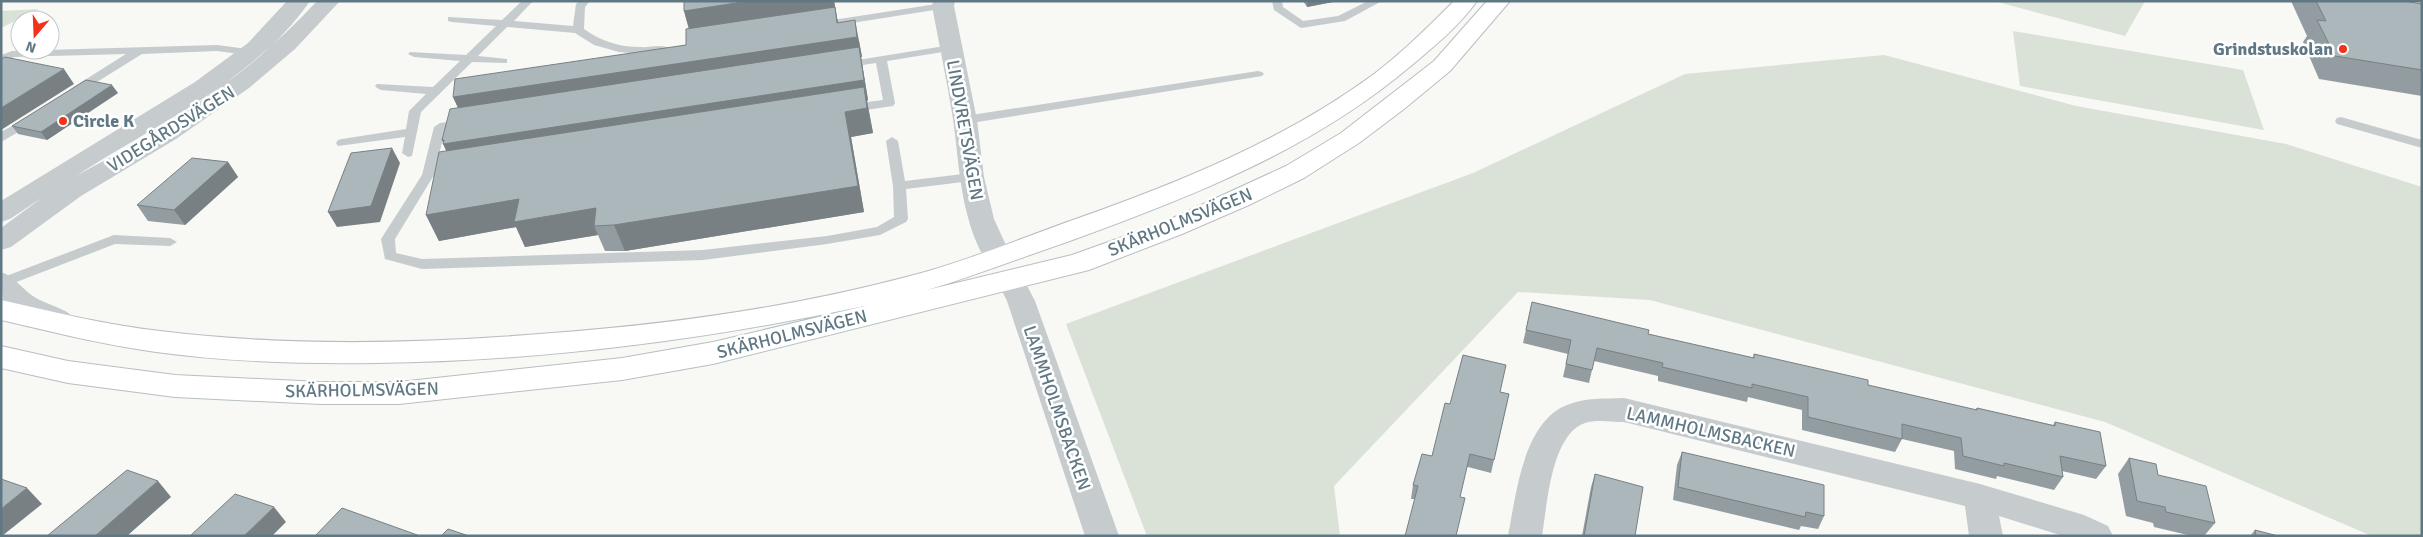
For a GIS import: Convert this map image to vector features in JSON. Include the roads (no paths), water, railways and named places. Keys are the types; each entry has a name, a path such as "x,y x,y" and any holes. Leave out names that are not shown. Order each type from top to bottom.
{"main road":[{"name":"SKÄRHOLMSVÄGEN","path":"1,357 68,372 175,386 302,392 399,393 622,369 713,353 1004,269 1106,218 1244,162 1292,136 1385,75 1419,48 1466,1"},
{"name":"SKÄRHOLMSVÄGEN","path":"1,310 75,328 173,344 280,352 375,353 503,349 697,328 791,312 925,282 1004,269 1079,263 1173,228 1240,199 1295,172 1350,138 1442,66 1499,1"}],"street":[{"name":"VIDEGÅRDSVÄGEN","path":"3,236 91,155 163,114 248,52 272,31 299,1"},
{"name":"VIDEGÅRDSVÄGEN","path":"3,236 74,189 140,151 238,88 312,21 328,1"},
{"name":"LINDVRETSVÄGEN","path":"943,4 966,120 971,177 982,219 1004,269"},
{"name":"LAMMHOLMSBACKEN","path":"1004,269 1021,301 1102,536"},
{"path":"2,282 7,292 22,304 75,328"},
{"name":"LAMMHOLMSBACKEN","path":"1525,536 1541,457 1554,428 1577,412 1624,410 1980,497 2072,525 2096,536"},
{"path":"1980,497 1986,536"}],"lane":[{"path":"408,153 415,111 528,1"},
{"path":"578,30 580,6 585,1"},
{"path":"1277,1 1278,8 1301,25 1341,19 1376,1"},
{"path":"807,27 943,4"},
{"path":"452,19 578,30 592,40 613,49 651,51 680,46"},
{"path":"1,60 12,54 217,48 275,56"},
{"path":"832,66 951,48"},
{"path":"67,96 141,50"},
{"path":"414,54 503,61"},
{"path":"840,110 888,103 881,59"},
{"path":"966,120 1258,74"},
{"path":"381,86 436,91"},
{"path":"1,138 42,112"},
{"path":"2341,120 2422,144"},
{"path":"479,121 440,128 433,174 388,239 390,256 422,264 693,255 827,240 880,231 901,219 899,186 892,141"},
{"path":"342,143 412,132"},
{"path":"899,186 971,177"},
{"path":"2,282 114,239 170,242"}],"place":[{"name":"Grindstuskolan","path":"2343,49"},
{"name":"Circle K","path":"63,121"}]}
